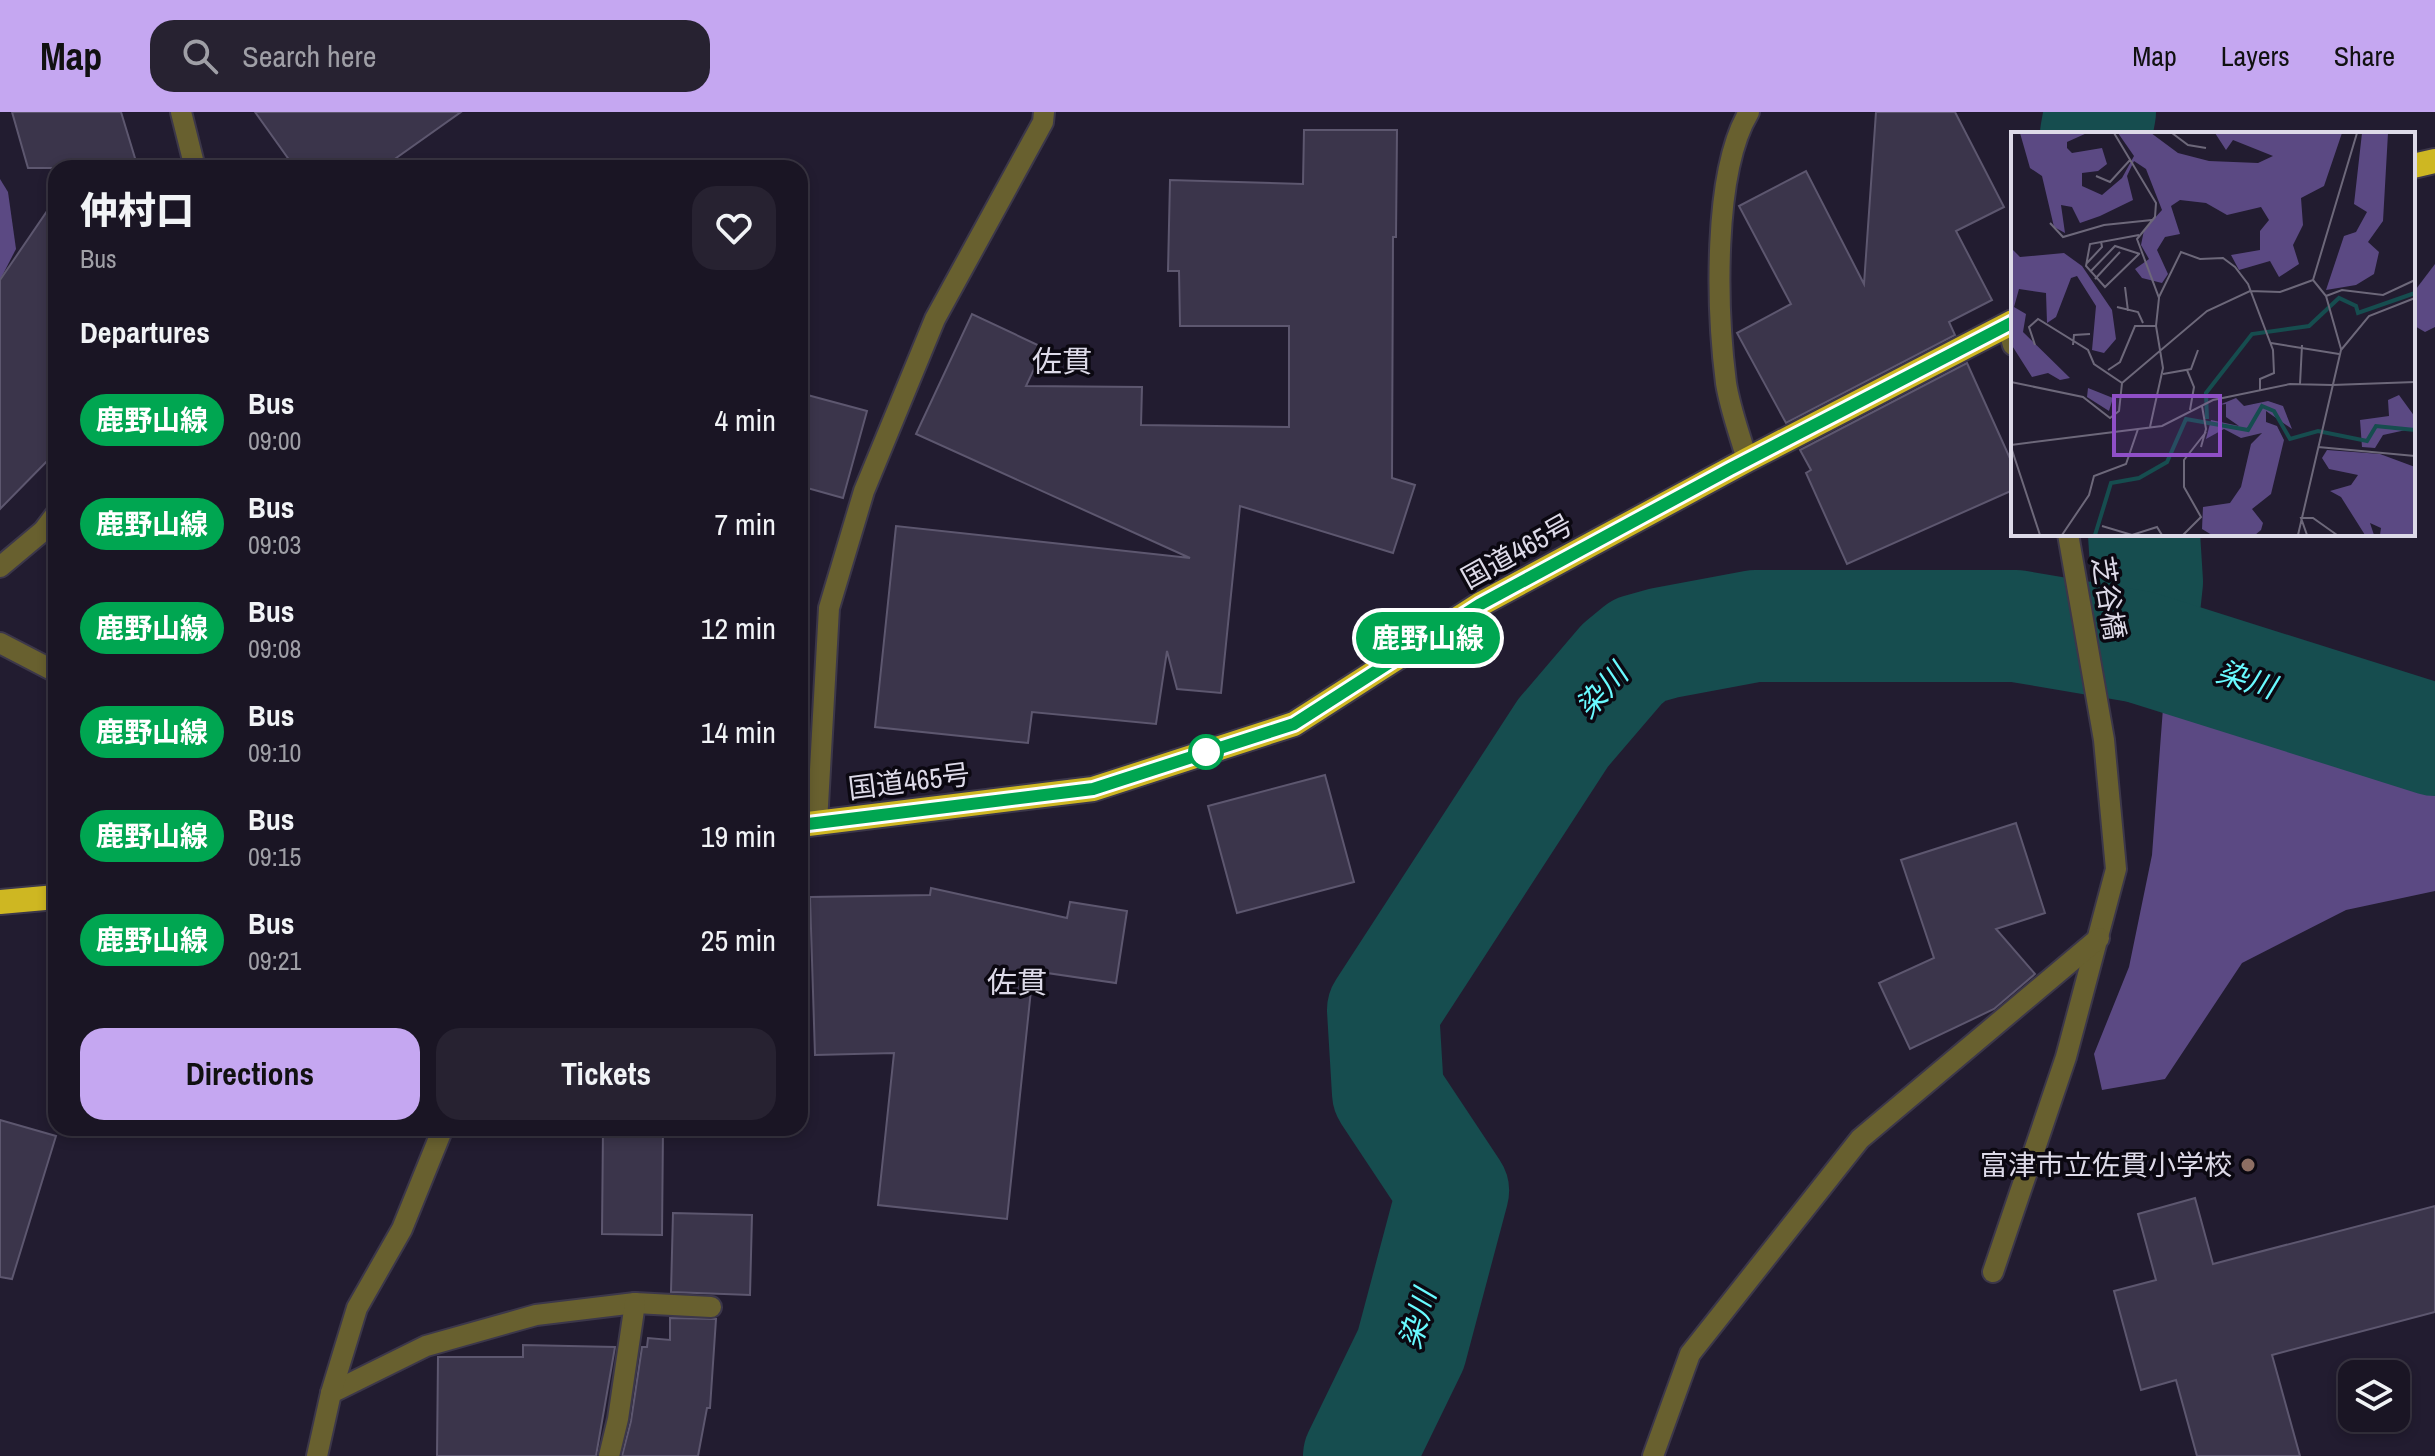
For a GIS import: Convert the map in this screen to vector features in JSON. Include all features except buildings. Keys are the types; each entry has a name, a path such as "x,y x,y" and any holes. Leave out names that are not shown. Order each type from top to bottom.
{"highway":[{"path":"2415,166 2435,161"},
{"name":"国道465号","path":"808,824 1093,789 1294,724 1479,605 1747,460 2011,330"},
{"path":"0,902 48,898"}],"street":[{"path":"181,112 193,160"},
{"path":"808,824 829,608 864,491 935,319 1043,122 1044,112"},
{"path":"1747,460 1726,386 1721,321 1721,254 1726,180 1739,129 1749,112"},
{"path":"0,567 48,524"},
{"name":"芝谷橋","path":"1993,1272 2066,1057 2116,869 2104,740 2070,540"},
{"path":"0,643 48,668"},
{"path":"1653,1456 1690,1354 1860,1139 2099,938"},
{"path":"317,1456 331,1393 357,1308 402,1229 440,1136"},
{"path":"331,1393 426,1346 536,1315 635,1303 711,1307"},
{"path":"609,1456 618,1419 635,1303"}],"shaded area":[{"path":"0,179 8,192 16,249 0,280"},
{"path":"2435,264 2435,327 2425,332 2415,326 2415,290"},
{"path":"2210,667 2435,708 2435,891 2346,910 2242,963 2165,1079 2102,1090 2094,1054 2129,967 2152,855 2163,708"}],"waterway":[{"path":"2096,132 2100,112"},
{"path":"2140,647 2147,582 2144,536"},
{"name":"染川","path":"1359,1456 1411,1349 1453,1191 1388,1093 1383,1010 1563,733 1622,664 1639,650 1755,626 2016,626 2140,647 2435,740"}],"bus line":[{"name":"鹿野山線","path":"808,824 1093,789 1294,724 1479,605 1730,469 2011,323"}],"place":[{"name":"富津市立佐貫小学校","path":"2248,1165"}],"district":[{"name":"佐貫","path":"1062,362"},
{"name":"佐貫","path":"1017,983"}]}
